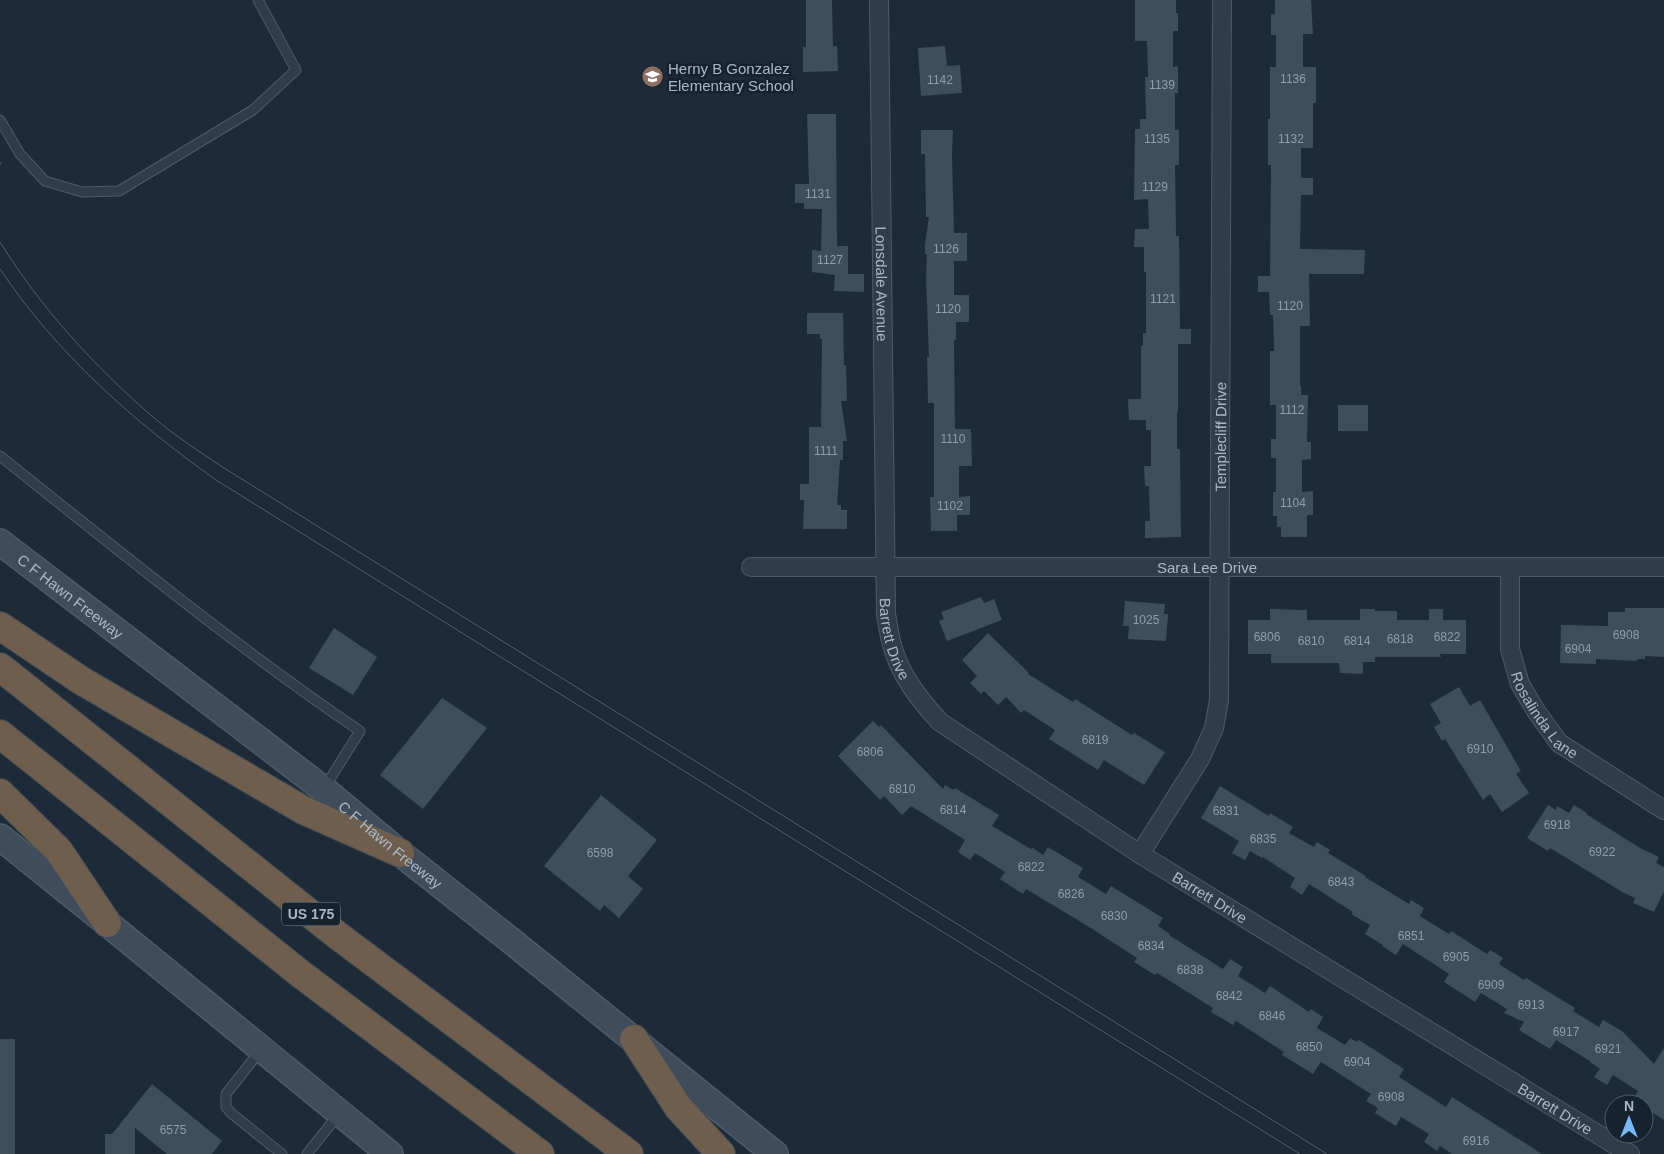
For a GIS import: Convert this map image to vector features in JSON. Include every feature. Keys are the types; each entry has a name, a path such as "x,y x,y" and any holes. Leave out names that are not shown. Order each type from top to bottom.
{"highway":[{"path":"0,626 82,681 303,810 400,853"},
{"name":"US 175","path":"0,667 338,935 629,1154"},
{"path":"0,734 302,975 540,1154"},
{"path":"0,793 59,851 107,922"},
{"path":"634,1039 678,1107 720,1154"}],"main road":[{"name":"C F Hawn Freeway","path":"0,542 323,790 776,1154"},
{"path":"0,837 107,922 390,1154"}],"street":[{"name":"Lonsdale Avenue","path":"878,0 885,567"},
{"name":"Templecliff Drive","path":"1140,854 1200,759 1214,728 1220,700 1222,0"},
{"name":"Sara Lee Drive","path":"751,567 1664,567"},
{"name":"Barrett Drive","path":"885,567 886,614 892,646 904,674 920,700 940,722 1140,854 1630,1154"},
{"name":"Rosalinda Lane","path":"1510,567 1510,648 1520,684 1536,711 1559,743 1664,810"}],"lane":[{"path":"0,120 20,154 46,181 82,192 119,191 253,110 296,70 258,0"},
{"path":"0,456 204,618 304,693 360,731 323,790"},
{"path":"262,1048 226,1094 226,1107 282,1154"},
{"path":"307,1154 340,1112"}],"building":[{"path":"806,0 832,0 833,46 837,46 838,71 803,72 803,47 806,47"},
{"path":"1135,0 1176,0 1176,13 1178,13 1178,31 1173,31 1173,67 1178,66 1178,93 1175,93 1175,130 1179,130 1179,165 1175,165 1176,236 1179,236 1180,329 1191,329 1191,344 1178,344 1177,449 1180,449 1181,537 1145,538 1145,521 1150,521 1149,486 1145,486 1144,466 1151,466 1151,430 1146,430 1146,420 1129,420 1128,399 1141,399 1141,346 1143,346 1143,333 1146,333 1144,247 1134,247 1135,229 1149,229 1148,199 1134,200 1135,129 1140,129 1140,119 1146,119 1145,77 1148,77 1147,41 1135,41"},
{"path":"1275,0 1311,0 1313,34 1303,34 1303,67 1316,67 1316,103 1313,103 1313,148 1301,148 1301,178 1313,178 1313,195 1301,195 1300,249 1365,250 1364,274 1309,274 1310,326 1300,326 1300,386 1301,395 1308,395 1307,442 1311,442 1311,459 1302,460 1302,492 1313,491 1313,515 1307,515 1307,537 1281,537 1281,527 1277,527 1277,516 1273,516 1273,492 1276,492 1276,458 1271,458 1271,439 1276,439 1276,405 1270,405 1270,351 1274,351 1273,315 1270,315 1269,292 1258,292 1258,276 1270,276 1271,165 1268,165 1268,119 1270,119 1270,67 1276,67 1276,35 1271,35 1271,14 1275,14"},
{"path":"945,46 947,66 960,65 962,93 921,96 918,48"},
{"path":"807,114 836,114 837,246 848,246 848,274 864,274 864,292 834,291 835,275 812,272 812,250 821,251 822,209 804,209 804,203 795,203 795,184 809,184"},
{"path":"921,130 953,130 954,233 967,233 967,261 954,261 954,295 969,295 969,322 956,322 956,340 954,340 955,429 971,429 972,466 959,466 959,497 970,496 970,515 957,515 957,531 931,531 930,497 934,497 934,403 928,403 927,357 929,357 927,254 925,254 925,244 929,217 926,217 925,154 921,154"},
{"path":"807,313 843,313 847,401 841,401 847,441 843,441 843,460 840,460 837,505 841,505 841,510 847,510 847,529 803,529 804,500 800,500 800,484 809,484 809,427 821,427 822,339 820,339 820,334 807,334"},
{"path":"1338,405 1368,405 1368,431 1338,431"},
{"path":"981,597 984,603 994,599 1002,620 947,641 939,621 944,619 941,612"},
{"path":"1125,601 1165,604 1164,614 1168,614 1166,641 1128,639 1129,626 1123,626"},
{"path":"1625,608 1664,608 1664,657 1645,656 1645,659 1637,659 1637,661 1596,659 1596,664 1560,663 1561,625 1608,626 1608,612 1625,612"},
{"path":"1270,609 1307,610 1307,620 1360,620 1360,609 1375,609 1375,611 1397,611 1397,620 1429,620 1429,609 1443,609 1443,620 1466,620 1466,654 1440,654 1441,657 1375,657 1375,662 1363,662 1363,674 1340,673 1339,663 1271,663 1271,654 1248,654 1248,620 1270,620"},
{"path":"334,628 377,657 353,695 309,668"},
{"path":"988,633 1028,674 1073,702 1075,699 1132,735 1134,733 1165,752 1144,785 1104,760 1098,770 1049,739 1055,730 1024,710 1021,713 1006,697 998,705 984,691 981,694 970,683 977,676 962,660"},
{"path":"1459,687 1470,706 1480,700 1521,771 1516,774 1529,793 1502,812 1490,794 1483,800 1445,739 1442,741 1434,727 1441,723 1430,704"},
{"path":"442,698 487,728 423,809 380,775"},
{"path":"873,721 879,727 881,725 943,789 945,785 953,790 955,788 999,815 992,826 1043,855 1048,847 1083,868 1078,877 1106,894 1111,886 1163,918 1158,926 1223,969 1230,959 1243,967 1238,976 1265,993 1270,986 1309,1012 1311,1009 1323,1017 1317,1028 1345,1045 1350,1038 1357,1042 1359,1040 1404,1069 1399,1077 1446,1107 1452,1097 1542,1154 1452,1154 1440,1146 1437,1151 1424,1142 1429,1134 1401,1117 1396,1126 1375,1113 1378,1108 1366,1101 1371,1094 1321,1062 1313,1074 1282,1055 1284,1052 1236,1021 1233,1025 1211,1012 1213,1008 1157,973 1155,975 1134,962 1137,958 1086,925 1026,889 1023,894 1000,879 1005,872 975,853 970,860 958,852 965,840 911,806 902,815 884,796 880,800 838,756"},
{"path":"1220,786 1269,816 1270,813 1293,827 1289,833 1314,847 1317,842 1330,850 1328,853 1365,877 1409,904 1411,900 1424,908 1420,916 1449,934 1451,931 1487,954 1490,950 1503,958 1499,964 1575,1008 1573,1011 1599,1027 1603,1020 1622,1031 1654,1064 1664,1048 1664,1120 1654,1114 1654,1094 1636,1094 1638,1091 1613,1075 1607,1085 1594,1077 1600,1069 1590,1061 1556,1040 1550,1049 1519,1030 1524,1022 1504,1013 1507,1009 1481,993 1475,1002 1444,982 1449,974 1403,944 1396,955 1382,946 1365,934 1370,925 1309,884 1302,895 1290,887 1295,878 1263,857 1250,851 1245,860 1232,853 1239,841 1201,818"},
{"path":"601,795 657,840 628,876 643,889 619,918 604,905 600,911 544,866"},
{"path":"1548,805 1556,810 1557,806 1569,813 1574,805 1640,848 1659,857 1656,863 1664,867 1664,891 1654,912 1633,903 1635,898 1550,848 1548,851 1527,838"},
{"path":"0,1039 15,1039 15,1154 0,1154"},
{"path":"152,1084 222,1141 212,1154 167,1154 135,1128 135,1154 105,1154 105,1134 112,1134"}],"tram line":[{"path":"0,242 33,290 89,357 153,417 197,450 1327,1154"},
{"path":"0,269 46,330 98,384 155,434 216,480 1300,1154"}],"place":[{"name":"Herny B Gonzalez Elementary School","path":"652,77"}]}
